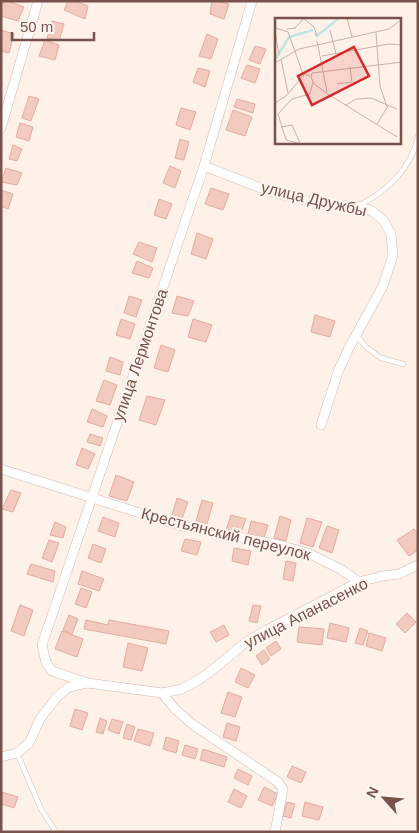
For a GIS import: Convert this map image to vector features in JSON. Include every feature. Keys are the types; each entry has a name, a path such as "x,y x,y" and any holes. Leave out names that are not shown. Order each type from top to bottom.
{"street":[{"path":"1,128 38,1"},
{"name":"улица Лермонтова","path":"88,683 52,671 46,662 42,645 204,166 252,1"},
{"name":"улица Дружбы","path":"204,166 271,192 324,204 358,206 372,211 384,221 391,234 393,255 383,286 339,369 321,425"},
{"name":"Крестьянский переулок","path":"1,469 178,525 275,544 308,553 342,570 360,582"},
{"name":"улица Апанасенко","path":"88,683 162,693 182,689 216,668 246,642 360,582 399,574 418,564"},
{"path":"1,757 17,753 28,743 40,719 57,697 69,688 88,683"},
{"path":"162,693 175,709 192,724 278,782 283,789 275,832"}],"lane":[{"path":"358,206 375,197 392,183 409,161 416,148 418,136"},
{"path":"356,335 366,347 381,358 403,364"},
{"path":"17,753 41,809 56,832"}],"building":[{"path":"1,1 8,1 24,7 18,21 1,16"},
{"path":"68,1 75,1 88,6 85,19 64,10"},
{"path":"212,1 229,4 224,19 210,14"},
{"path":"52,21 64,24 59,41 47,38"},
{"path":"1,30 14,34 9,53 1,51"},
{"path":"207,34 218,39 211,59 199,56"},
{"path":"45,40 59,45 55,60 39,56"},
{"path":"255,46 266,49 260,64 249,60"},
{"path":"247,65 260,69 255,83 241,78"},
{"path":"198,68 210,71 205,87 193,82"},
{"path":"29,96 39,99 31,121 22,118"},
{"path":"237,99 255,104 253,113 234,107"},
{"path":"181,108 196,112 190,130 176,125"},
{"path":"233,110 252,117 245,136 226,130"},
{"path":"20,123 33,127 29,141 16,137"},
{"path":"180,139 189,142 184,160 175,158"},
{"path":"13,145 22,149 17,161 9,159"},
{"path":"170,166 181,171 175,188 163,183"},
{"path":"6,168 22,173 17,185 1,182"},
{"path":"211,188 229,194 223,210 205,204"},
{"path":"1,190 13,194 8,209 1,206"},
{"path":"159,199 172,204 166,219 154,215"},
{"path":"197,233 213,239 206,259 191,254"},
{"path":"139,242 157,248 152,262 133,254"},
{"path":"137,261 153,268 149,278 132,273"},
{"path":"129,296 142,300 136,317 124,313"},
{"path":"177,296 194,301 188,316 172,313"},
{"path":"315,315 335,321 330,337 311,332"},
{"path":"121,319 135,324 130,339 116,335"},
{"path":"193,319 212,325 206,342 188,337"},
{"path":"161,345 175,350 168,372 154,368"},
{"path":"110,357 123,362 120,375 106,371"},
{"path":"104,380 117,385 110,405 96,401"},
{"path":"147,396 165,400 156,425 139,420"},
{"path":"92,409 107,416 103,427 87,422"},
{"path":"90,434 103,438 100,446 87,442"},
{"path":"82,448 95,454 88,469 76,465"},
{"path":"116,475 134,482 127,501 109,496"},
{"path":"11,490 21,493 13,512 2,509"},
{"path":"177,498 188,502 182,518 172,515"},
{"path":"202,500 213,503 207,524 196,521"},
{"path":"231,515 246,519 241,533 226,530"},
{"path":"280,516 291,520 286,541 274,538"},
{"path":"103,517 119,523 115,537 98,531"},
{"path":"307,518 322,522 313,547 300,543"},
{"path":"251,521 268,525 264,538 248,534"},
{"path":"55,522 66,527 63,538 50,535"},
{"path":"327,526 339,530 332,553 319,548"},
{"path":"414,529 418,534 418,550 409,556 397,540"},
{"path":"185,539 201,542 197,555 181,551"},
{"path":"49,540 59,543 52,562 42,558"},
{"path":"93,544 106,549 101,563 88,558"},
{"path":"234,548 251,551 248,565 232,561"},
{"path":"286,561 296,563 293,581 283,579"},
{"path":"31,564 55,571 53,582 27,574"},
{"path":"82,571 104,579 99,591 78,584"},
{"path":"81,588 92,592 86,608 75,604"},
{"path":"20,605 33,610 24,636 11,631"},
{"path":"253,605 261,606 257,623 249,621"},
{"path":"407,613 416,622 405,633 396,624"},
{"path":"69,615 78,619 72,634 63,630"},
{"path":"86,620 108,625 109,620 169,631 166,644 84,629"},
{"path":"330,623 349,628 346,642 327,638"},
{"path":"224,625 229,635 216,642 210,632"},
{"path":"299,627 324,629 322,645 297,642"},
{"path":"360,628 368,631 363,645 355,643"},
{"path":"62,631 83,639 77,657 55,649"},
{"path":"369,633 386,638 382,651 366,646"},
{"path":"276,641 281,649 271,656 266,648"},
{"path":"128,643 148,648 142,671 123,667"},
{"path":"264,650 270,659 262,665 256,656"},
{"path":"241,668 255,675 248,688 235,682"},
{"path":"228,692 242,697 235,717 221,713"},
{"path":"75,709 88,713 82,730 70,726"},
{"path":"100,718 107,721 103,734 96,732"},
{"path":"112,719 123,722 119,734 108,730"},
{"path":"227,723 240,727 236,741 223,737"},
{"path":"127,724 135,727 131,740 123,738"},
{"path":"138,729 154,733 150,746 134,741"},
{"path":"166,737 179,741 176,753 163,749"},
{"path":"185,745 198,749 195,759 182,755"},
{"path":"203,749 227,757 224,767 200,760"},
{"path":"292,766 306,772 301,783 287,777"},
{"path":"238,769 252,776 248,785 234,778"},
{"path":"264,787 278,794 272,806 258,800"},
{"path":"234,789 247,796 241,808 228,802"},
{"path":"2,792 18,797 14,808 1,804"},
{"path":"287,802 295,804 291,818 283,816"},
{"path":"305,802 323,807 319,820 302,816"}]}
